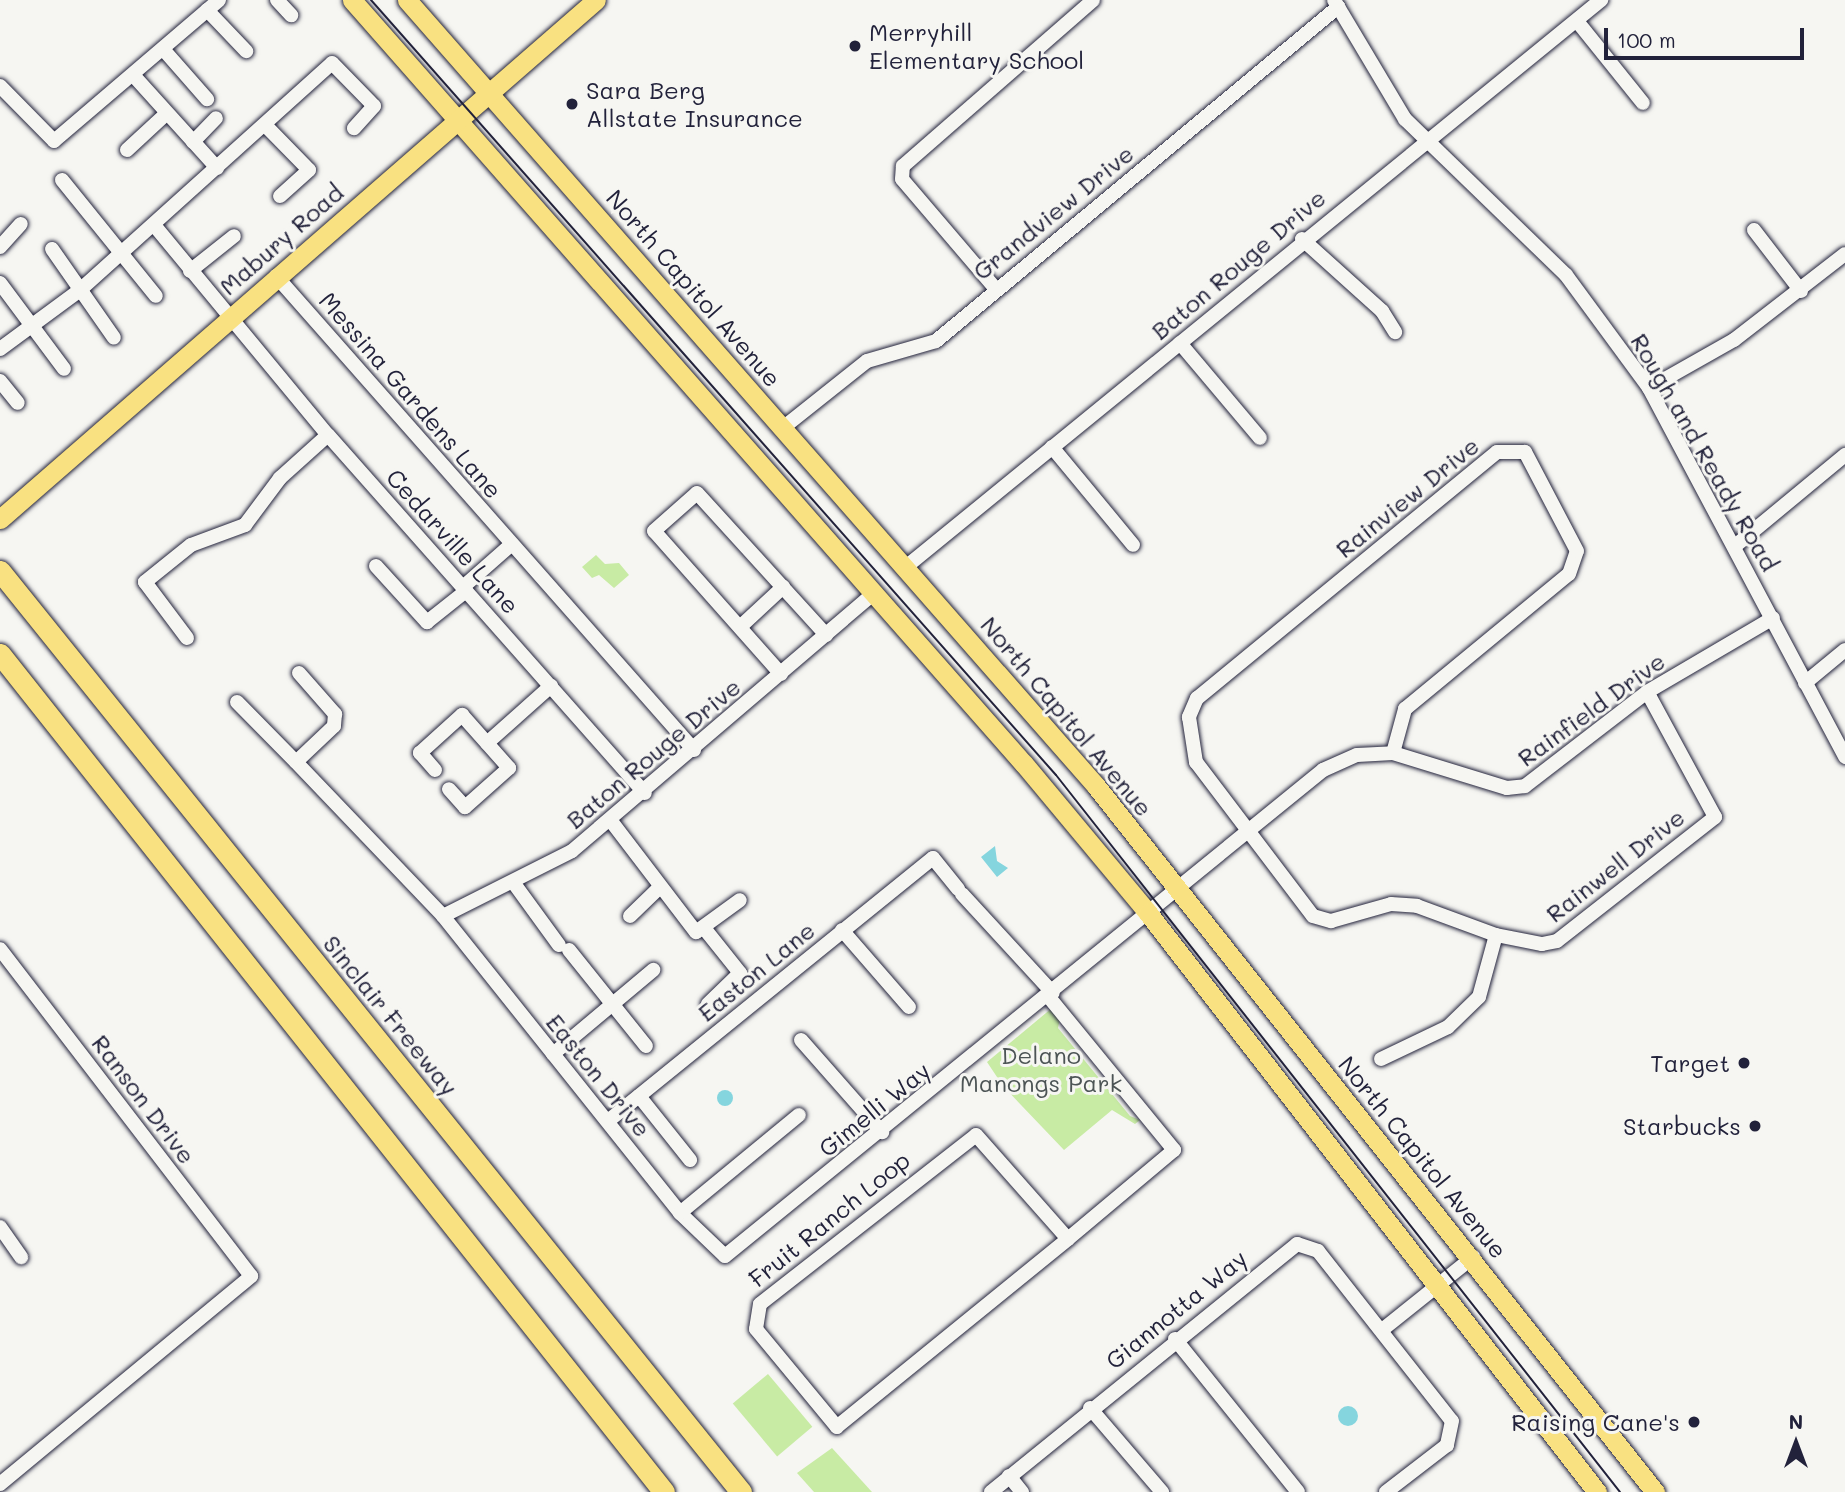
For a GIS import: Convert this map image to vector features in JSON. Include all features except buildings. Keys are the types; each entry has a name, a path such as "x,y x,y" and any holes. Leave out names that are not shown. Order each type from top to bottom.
{"highway":[{"name":"Sinclair Freeway","path":"0,571 741,1492"},
{"path":"0,654 664,1492"}],"main road":[{"path":"352,0 874,592 1148,913 1597,1492"},
{"name":"North Capitol Avenue","path":"407,0 907,566 1180,887 1655,1492"},
{"name":"Mabury Road","path":"0,519 596,0"}],"street":[{"path":"0,86 54,141 134,76 219,0"},
{"path":"277,0 290,16"},
{"path":"995,288 902,179 903,166 1093,0"},
{"name":"Baton Rouge Drive","path":"907,566 1181,343 1302,239 1577,22 1601,0"},
{"name":"Grandview Drive","path":"784,427 867,360 936,341 995,288 1336,4"},
{"name":"Rough and Ready Road","path":"1336,4 1388,95 1426,140 1566,275 1649,388 1845,757"},
{"path":"207,10 246,51"},
{"path":"1577,22 1643,103"},
{"path":"163,49 207,99"},
{"path":"0,349 33,327 80,289 267,127 332,63 374,106 354,128"},
{"path":"134,76 217,168"},
{"path":"127,150 167,113"},
{"path":"192,142 216,118"},
{"path":"267,127 309,170 280,197"},
{"path":"62,180 122,250 156,296"},
{"path":"0,247 21,224"},
{"name":"Cedarville Lane","path":"154,225 328,435 645,793"},
{"path":"1754,230 1801,291"},
{"path":"190,271 234,236"},
{"path":"1302,239 1382,311 1395,332"},
{"path":"52,249 114,338"},
{"path":"1649,388 1801,291 1845,254"},
{"name":"Messina Gardens Lane","path":"276,276 694,750"},
{"path":"0,283 64,369"},
{"path":"1181,343 1260,438"},
{"path":"0,380 18,403"},
{"path":"187,638 145,582 191,545 245,525 280,478 328,435"},
{"path":"1052,447 1133,545"},
{"name":"Rainview Drive","path":"1189,717 1197,698 1497,452 1525,452 1577,551 1569,574 1405,709 1393,753"},
{"path":"1735,546 1845,455"},
{"path":"781,674 654,531 697,493 826,635"},
{"path":"376,566 427,622 512,544"},
{"path":"740,627 783,587"},
{"name":"Baton Rouge Drive","path":"443,916 505,880 513,882 572,851 645,793 874,592"},
{"name":"Rainfield Drive","path":"1180,887 1323,770 1357,755 1393,753 1507,788 1525,786 1647,692 1773,618"},
{"path":"1805,683 1845,650"},
{"path":"296,762 334,726 335,714 299,673"},
{"path":"487,743 551,686"},
{"name":"Rainwell Drive","path":"1189,717 1196,762 1313,916 1331,921 1391,904 1418,906 1496,935 1557,941 1715,817 1647,692"},
{"name":"Easton Drive","path":"237,702 296,762 353,814 443,916 680,1213 725,1256"},
{"path":"435,770 419,753 462,715 509,768 465,807 449,789"},
{"path":"611,821 696,932 740,900"},
{"name":"Easton Lane","path":"608,1121 933,858 1050,994"},
{"path":"513,882 646,1046"},
{"path":"630,916 660,887"},
{"name":"Gimelli Way","path":"725,1256 882,1132 1180,887"},
{"path":"704,928 740,973 708,1004"},
{"path":"842,930 909,1007"},
{"path":"1381,1059 1448,1027 1479,998 1496,935"},
{"name":"Ranson Drive","path":"0,949 251,1276 0,1485"},
{"path":"553,1054 653,970"},
{"path":"1050,994 1174,1150 1068,1239"},
{"path":"802,1040 882,1132"},
{"path":"639,1096 690,1160"},
{"path":"680,1213 799,1115"},
{"name":"Fruit Ranch Loop","path":"976,1135 1068,1239 837,1427 756,1329 760,1304 976,1135"},
{"path":"0,1227 21,1257"},
{"name":"Giannotta Way","path":"991,1492 1175,1339 1297,1244 1318,1251 1448,1410 1453,1435 1386,1492"},
{"path":"1382,1330 1472,1257"},
{"path":"1175,1339 1298,1492"},
{"path":"1090,1408 1161,1492"},
{"path":"1009,1476 1022,1492"}],"green space":[{"path":"596,555 605,564 619,563 629,575 614,588 599,575 592,578 582,567"},
{"name":"Delano Manongs Park","path":"1052,1008 1060,1019 1058,1028 1130,1116 1140,1120 1135,1124 1112,1110 1064,1150 1003,1086 987,1062"},
{"path":"768,1374 812,1427 777,1456 733,1404"},
{"path":"832,1448 872,1492 814,1492 797,1473"}],"water":[{"path":"995,846 997,861 1008,868 997,877 981,857"},
{"path":"725,1090 731,1092 731,1104 725,1106 719,1104 717,1098 719,1092"},
{"path":"1348,1406 1355,1409 1358,1416 1355,1423 1348,1426 1341,1423 1338,1416 1341,1409"}],"tram line":[{"path":"371,0 1056,775 1620,1492"}],"place":[{"name":"Merryhill Elementary School","path":"855,46"},
{"name":"Sara Berg Allstate Insurance","path":"572,104"},
{"name":"Target","path":"1744,1063"},
{"name":"Starbucks","path":"1755,1126"},
{"name":"Raising Cane's","path":"1694,1422"}]}
